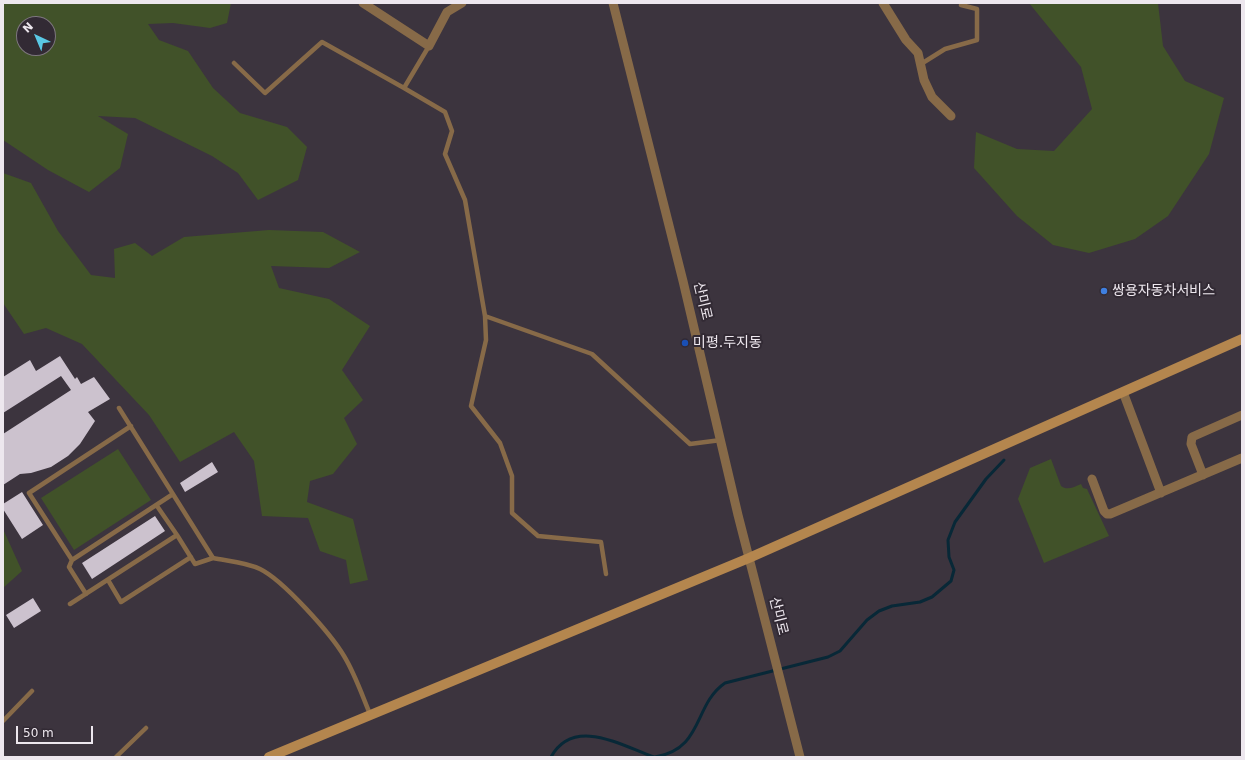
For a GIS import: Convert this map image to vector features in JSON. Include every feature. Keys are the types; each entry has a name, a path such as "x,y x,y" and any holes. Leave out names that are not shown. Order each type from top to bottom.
{"street":[{"path":"363,3 429,46 447,12 462,3"},
{"name":"산미로","path":"613,3 683,281 749,558 800,757"},
{"path":"883,3 906,40 918,53 924,80 932,97 951,116"},
{"path":"269,757 749,558 1242,339"},
{"path":"1123,392 1161,493"},
{"path":"1203,475 1191,444 1192,437 1242,414"},
{"path":"1092,479 1107,514 1115,513 1242,458"}],"lane":[{"path":"921,64 945,49 977,40 977,8 961,5"},
{"path":"234,63 265,93 322,42 444,112 452,131 445,154 465,200 485,316 486,340 472,406 500,443 512,476 512,513 538,536 601,542 606,574"},
{"path":"404,88 429,46"},
{"path":"485,316 592,354 690,444 720,440"},
{"path":"119,408 213,558"},
{"path":"72,560 29,493 131,426"},
{"path":"86,594 69,567 72,560 158,506 173,494"},
{"path":"158,506 195,564 213,558 257,567 272,576 284,587 330,636 344,657 370,714"},
{"path":"70,604 177,535"},
{"path":"108,580 121,602 191,557"},
{"path":"3,721 32,691"},
{"path":"116,757 146,728"}],"green space":[{"path":"3,3 231,3 227,23 210,28 173,23 148,24 159,40 188,51 213,88 240,113 287,127 307,147 298,180 258,200 238,173 212,156 135,118 98,116 128,134 120,168 89,192 48,170 3,140"},
{"path":"1029,3 1158,3 1163,46 1185,81 1224,98 1209,154 1168,216 1135,239 1089,253 1053,245 1017,216 974,168 976,132 1017,149 1054,151 1092,109 1081,67"},
{"path":"3,173 31,183 58,231 91,275 115,278 114,249 135,243 152,256 184,237 269,230 323,232 360,252 329,268 271,266 279,288 329,299 370,326 342,370 363,400 344,418 357,444 333,474 310,481 307,502 353,519 368,580 350,584 346,560 320,551 308,518 262,516 254,461 234,432 180,462 149,415 82,344 46,328 24,334 3,303"},
{"path":"118,449 151,500 74,550 41,498"},
{"path":"1051,459 1061,486 1068,488 1081,484 1083,488 1087,489 1109,536 1044,563 1018,499 1030,468"},
{"path":"3,529 22,571 3,588"}],"building":[{"path":"60,356 75,379 77,377 81,384 94,377 110,399 88,412 95,421 80,444 68,456 51,467 31,473 20,474 3,485 3,434 71,390 61,376 3,413 3,377 30,360 36,371"},
{"path":"212,462 218,472 185,492 180,483"},
{"path":"22,492 43,525 22,539 3,509 3,504"},
{"path":"155,516 165,531 92,579 82,563"},
{"path":"33,598 41,611 14,628 6,615"}],"waterway":[{"path":"655,757 671,752 682,745 690,736 707,703 715,692 725,683 828,657 840,651 867,620 879,611 892,606 920,602 932,597 951,581 954,570 949,557 948,540 955,522 986,479 1004,460"},
{"path":"551,757 561,745 572,738 585,736 613,741 654,757"}],"place":[{"name":"쌍용자동차서비스","path":"1104,291"},
{"name":"미평.두지동","path":"685,343"}]}
